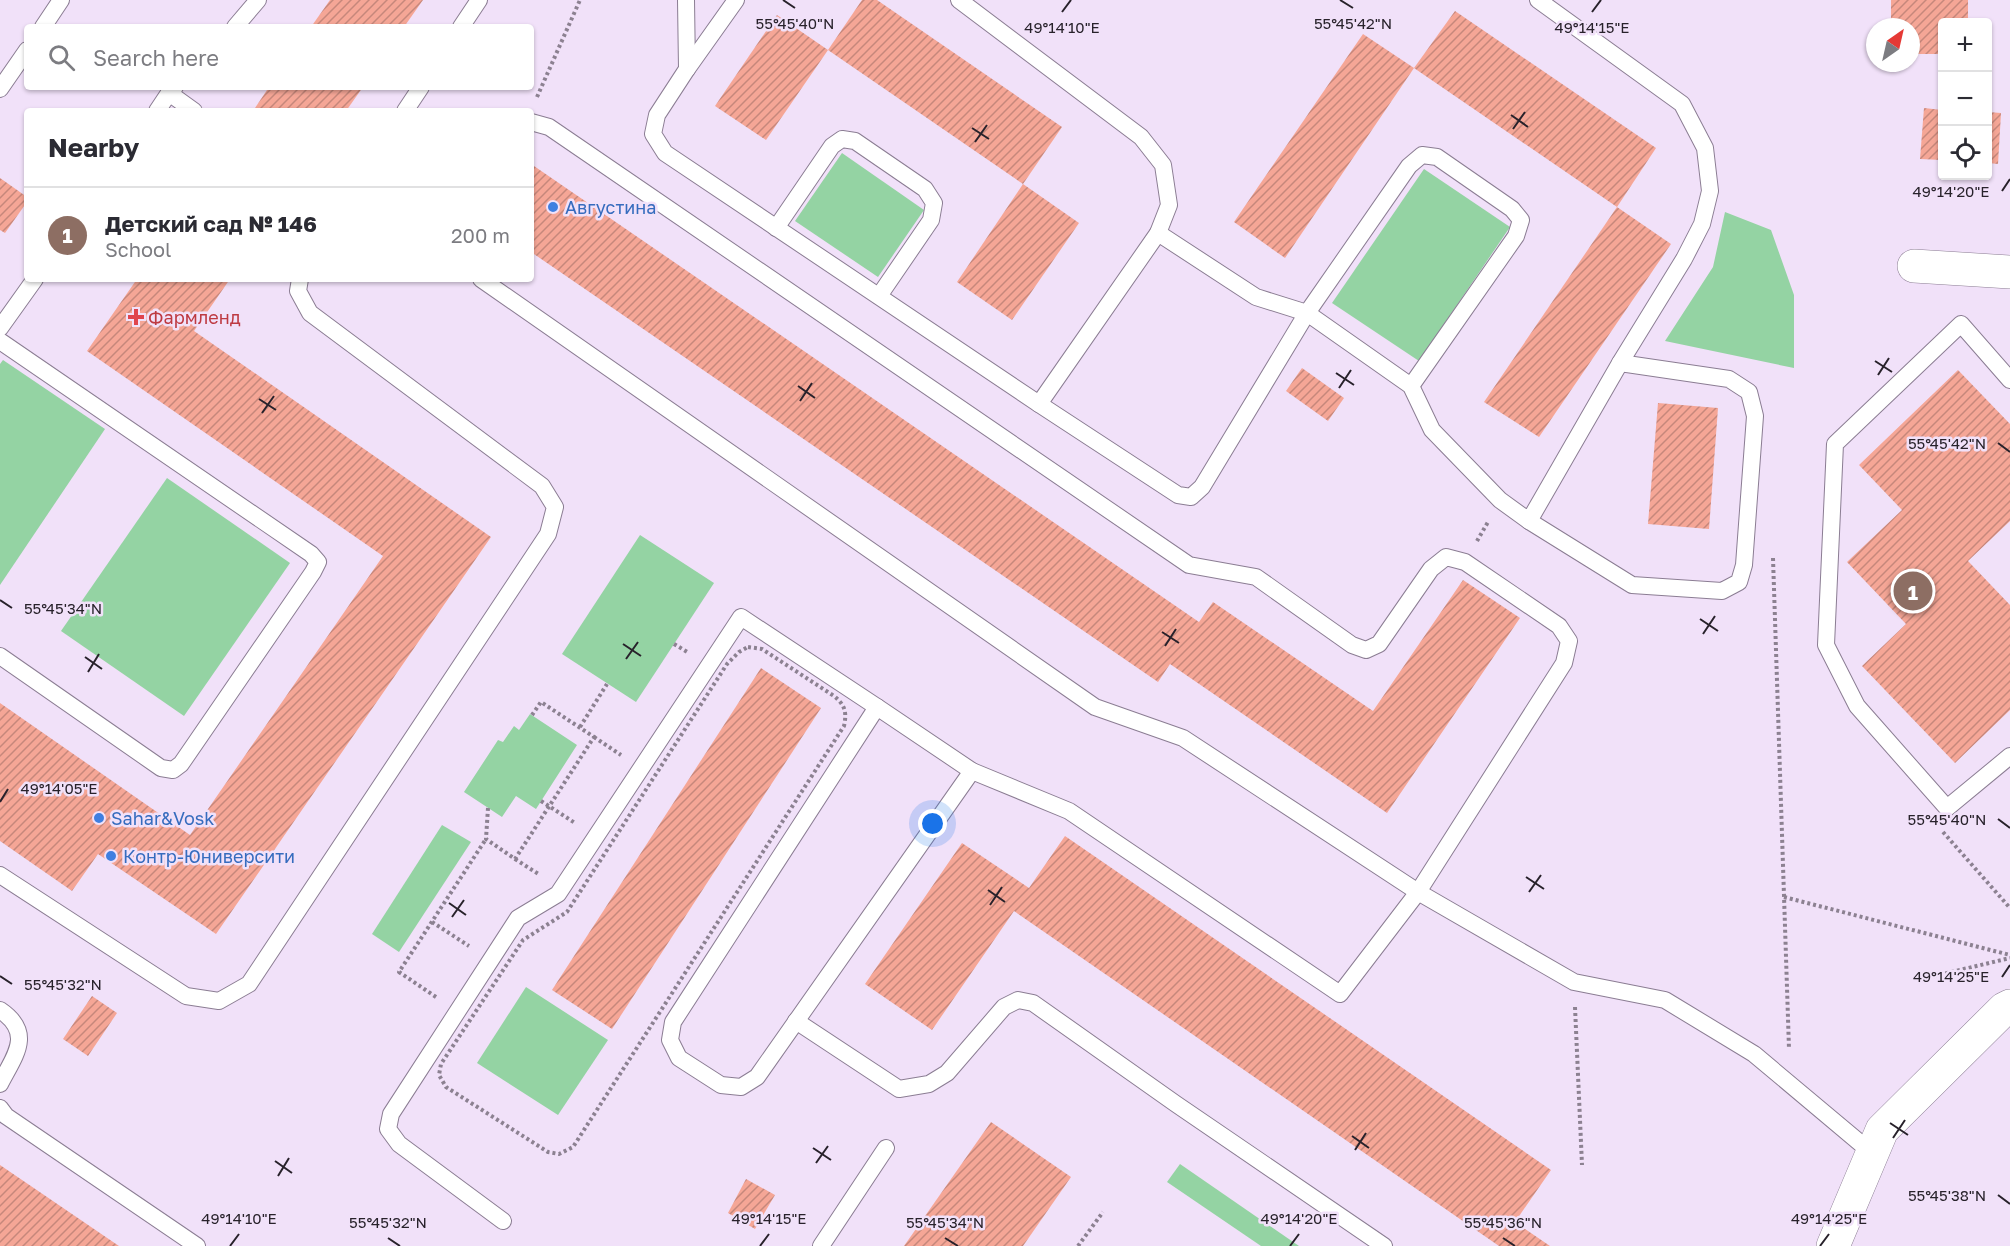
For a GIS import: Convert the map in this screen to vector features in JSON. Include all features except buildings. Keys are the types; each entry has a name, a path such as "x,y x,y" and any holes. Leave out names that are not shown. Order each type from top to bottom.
{"street":[{"path":"1914,266 2010,272"},
{"path":"1833,1246 1882,1130 2004,1009 2010,1006"}],"lane":[{"path":"45,24 62,0"},
{"path":"238,24 258,0"},
{"path":"463,24 479,0"},
{"path":"686,0 687,69"},
{"path":"736,0 657,115 653,134 665,153 1178,495 1191,497 1202,487 1307,313 1409,166 1422,155 1437,157 1512,209 1521,220 1516,236 1412,386"},
{"path":"959,0 1141,137 1163,165 1169,205 1158,233 1039,404"},
{"path":"1529,521 1620,363 1684,259 1702,224 1710,191 1705,148 1682,104 1538,0"},
{"path":"0,89 24,54"},
{"path":"158,108 172,90 191,108"},
{"path":"407,108 419,90"},
{"path":"503,1221 399,1144 388,1129 391,1114 518,918 558,894 741,617 972,771 1069,811 1340,994 1418,892 1564,663 1569,641 1559,626 1465,562 1446,557 1431,569 1379,644 1366,650 1352,645 1256,577 1189,565 549,127 534,123"},
{"path":"776,228 832,146 842,139 855,141 925,189 934,203 931,219 879,296"},
{"path":"1158,233 1256,297 1307,313 1412,386 1432,430 1500,500 1529,521 1632,585 1722,591 1739,582 1744,565 1755,416 1749,392 1729,379 1620,363"},
{"path":"0,328 33,282"},
{"path":"0,875 186,996 219,1001 249,984 548,534 555,507 542,486 310,313 297,291 299,282"},
{"path":"485,282 1095,707 1183,738 1418,892 1574,982 1665,1000 1754,1054 1872,1153"},
{"path":"2010,380 1960,324 1835,444 1826,645 1857,706 1947,808 2010,756"},
{"path":"0,341 311,554 318,562 181,764 173,770 161,768 0,656"},
{"path":"877,707 673,1022 670,1040 679,1058 721,1085 741,1087 757,1077 972,771"},
{"path":"796,1021 899,1089 929,1084 947,1073 1004,1007 1018,1000 1033,1004 1384,1246"},
{"path":"0,1010 8,1015 18,1028 20,1046 0,1084"},
{"path":"0,1108 6,1116 197,1246"},
{"path":"821,1246 886,1148"}],"path":[{"path":"535,101 580,0"},
{"path":"1465,562 1500,500"},
{"path":"1772,555 1789,1051 1786,1081"},
{"path":"674,644 693,656"},
{"path":"748,648 762,649 843,703 846,714 844,726 573,1147 559,1154 548,1152 446,1087 439,1075 441,1064 523,940 567,912 578,895 727,664 739,652 748,648"},
{"path":"580,728 608,684"},
{"path":"532,715 541,702 627,758"},
{"path":"515,859 594,737"},
{"path":"541,801 582,828"},
{"path":"444,1002 399,972 486,839 488,808"},
{"path":"1947,808 1931,819 2010,908"},
{"path":"486,839 548,880"},
{"path":"1784,897 2010,957"},
{"path":"432,922 477,952"},
{"path":"1922,979 2010,957"},
{"path":"1574,982 1581,1166"},
{"path":"1078,1246 1103,1212"}],"green space":[{"path":"842,153 924,210 878,277 795,221"},
{"path":"1424,169 1510,227 1419,361 1332,303"},
{"path":"1725,212 1771,230 1794,295 1794,368 1665,341 1713,267"},
{"path":"3,360 105,429 0,585 0,364"},
{"path":"167,478 290,563 184,716 61,631"},
{"path":"640,535 714,583 636,702 562,654"},
{"path":"530,714 577,745 536,809 516,796 502,817 464,792 498,740 503,742 514,726 519,730"},
{"path":"442,825 471,842 399,952 372,934"},
{"path":"526,987 608,1040 558,1115 477,1063"},
{"path":"1180,1164 1299,1246 1261,1246 1167,1182"}],"place":[{"name":"Августина","path":"553,207"},
{"name":"Фармленд","path":"136,317"},
{"name":"Детский сад № 146","path":"1913,591"},
{"name":"Sahar&Vosk","path":"99,818"},
{"name":"Контр-Юниверсити","path":"111,856"}]}
